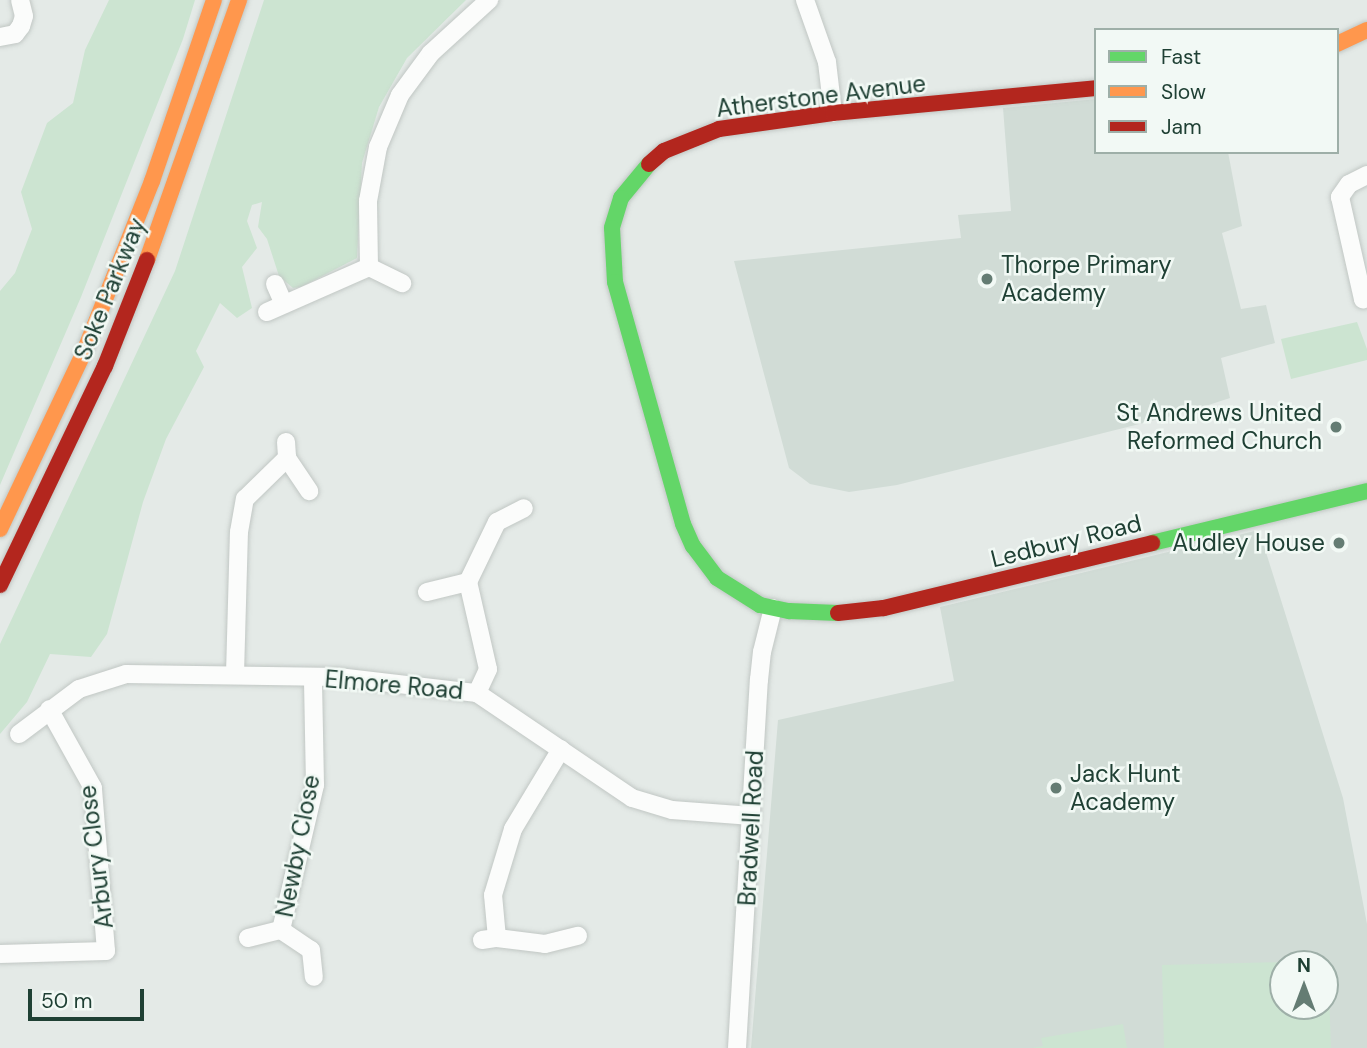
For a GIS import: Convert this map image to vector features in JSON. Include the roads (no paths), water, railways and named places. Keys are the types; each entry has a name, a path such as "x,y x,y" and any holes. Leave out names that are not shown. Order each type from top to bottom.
{"main road":[{"name":"Soke Parkway","path":"0,529 84,352 152,181 214,0"},
{"name":"Soke Parkway","path":"0,584 104,366 175,187 239,0"},
{"path":"1339,43 1367,30"},
{"name":"Atherstone Avenue","path":"773,608 743,596 717,578 693,546 683,524 620,307 612,257 612,228 621,198 629,185 664,151 719,129 833,113 1094,88"},
{"name":"Ledbury Road","path":"773,608 833,614 884,608 1367,491"}],"street":[{"path":"0,37 15,34 21,26 24,16 20,0"},
{"path":"369,267 368,201 375,160 400,95 430,53 489,0"},
{"path":"805,0 827,62 833,113"},
{"path":"1367,176 1349,184 1340,197 1363,299 1367,297"},
{"path":"267,312 369,267 402,283"},
{"path":"275,284 284,304"},
{"path":"236,674 239,532 245,499 286,450 309,491"},
{"path":"477,693 488,668 468,582 497,522 524,508"},
{"path":"427,592 468,582"},
{"name":"Bradwell Road","path":"737,1048 761,652 773,608"},
{"name":"Elmore Road","path":"19,734 79,689 125,674 338,677 477,693 632,798 672,810 752,817"},
{"name":"Newby Close","path":"281,930 315,785 313,678"},
{"name":"Arbury Close","path":"0,954 106,951 93,788 49,709"},
{"path":"561,749 513,829 494,895 489,939 545,944 578,936"},
{"name":"Newby Close","path":"248,938 281,930 311,950 314,977"}],"place":[{"name":"Thorpe Primary Academy","path":"987,279"},
{"name":"St Andrews United Reformed Church","path":"1336,427"},
{"name":"Audley House","path":"1339,543"},
{"name":"Jack Hunt Academy","path":"1056,788"}]}
